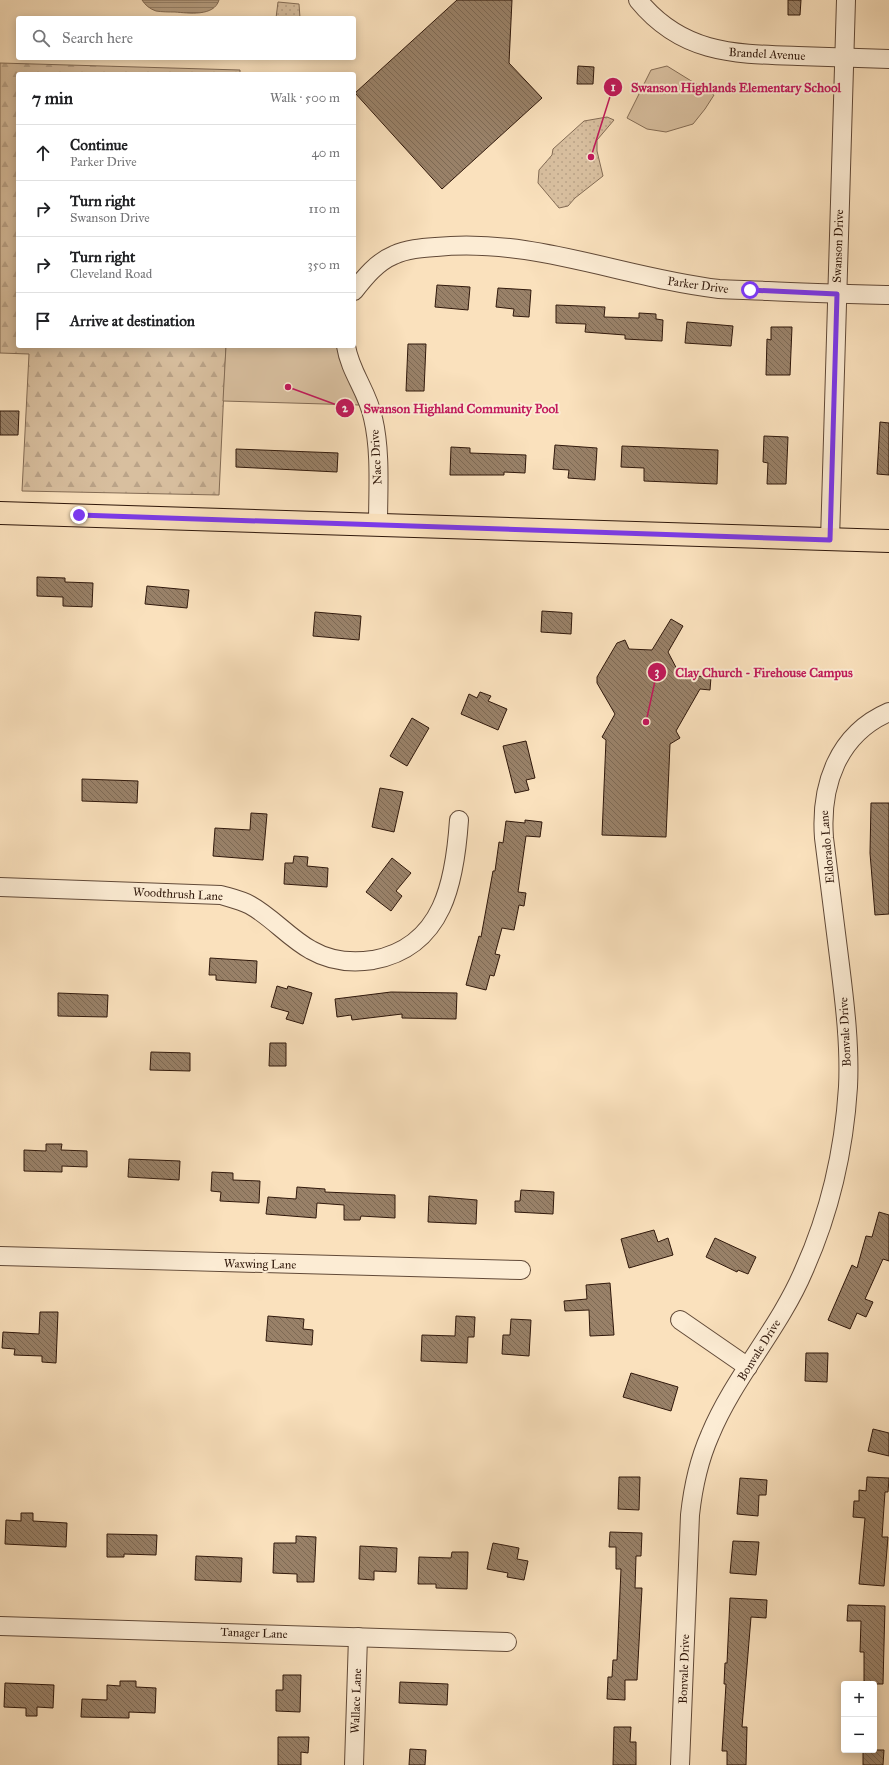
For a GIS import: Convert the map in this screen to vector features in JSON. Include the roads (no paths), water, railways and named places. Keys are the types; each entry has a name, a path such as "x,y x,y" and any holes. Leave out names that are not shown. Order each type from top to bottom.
{"main road":[{"path":"0,513 889,541"}],"street":[{"name":"Brandel Avenue","path":"638,0 662,24 679,35 697,44 724,52 752,55 889,59"},
{"name":"Swanson Drive","path":"830,540 846,0"},
{"name":"Parker Drive","path":"356,288 367,274 380,263 400,253 417,249 454,245 541,253 640,276 720,289 889,295"},
{"name":"Nace Drive","path":"346,348 348,357 356,377 367,397 373,418 378,472 378,525"},
{"name":"Eldorado Lane","path":"836,937 823,820 825,797 834,768 841,753 854,735 865,725 889,712"},
{"name":"Woodthrush Lane","path":"0,887 221,895 251,906 312,951 329,958 346,961 366,961 382,958 403,950 420,938 441,911 449,889 455,865 460,820"},
{"name":"Bonvale Drive","path":"680,1765 690,1515 693,1492 710,1435 724,1408 785,1309 804,1271 833,1188 842,1140 848,1086 847,1037 836,937"},
{"name":"Waxwing Lane","path":"0,1256 521,1270"},
{"path":"680,1320 748,1368"},
{"name":"Tanager Lane","path":"0,1626 507,1642"},
{"name":"Wallace Lane","path":"354,1765 358,1637"}],"place":[{"name":"Swanson Highlands Elementary School","path":"591,157"},
{"name":"Swanson Highland Community Pool","path":"288,387"},
{"name":"Clay Church - Firehouse Campus","path":"646,722"}]}
